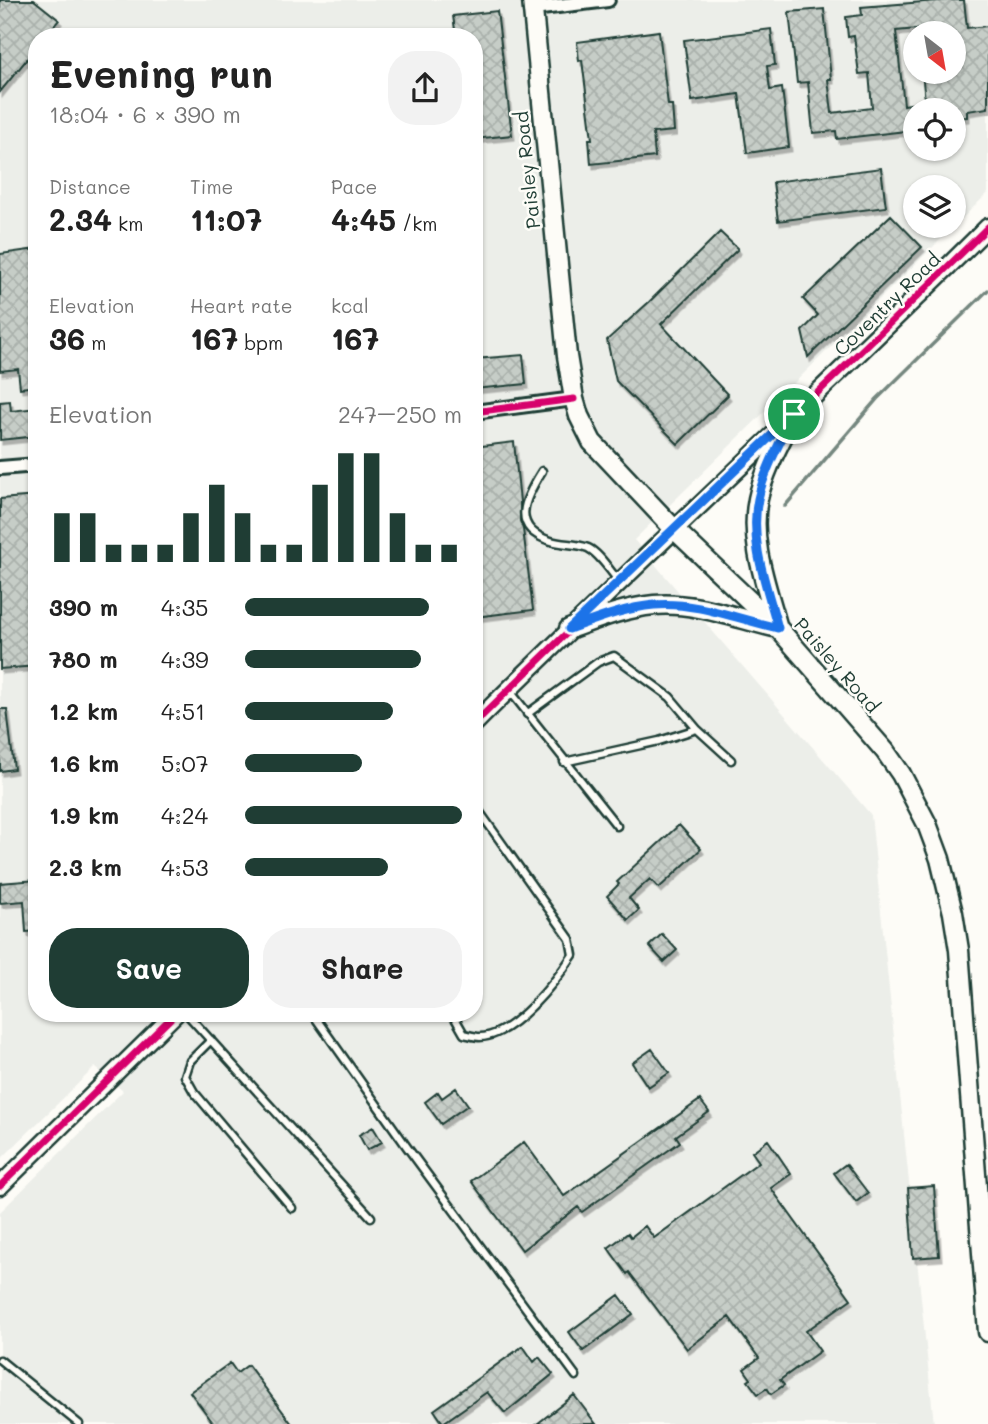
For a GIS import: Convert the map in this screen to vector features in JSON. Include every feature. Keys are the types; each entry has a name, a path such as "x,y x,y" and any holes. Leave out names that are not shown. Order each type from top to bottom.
{"main road":[{"name":"Paisley Road","path":"532,4 549,189 574,399 579,416 592,442 674,529 778,628 885,751 914,798 940,859 959,950 988,1332"},
{"path":"569,629 620,611 654,605 695,608 778,628 757,548 756,520 764,478 794,414"}],"street":[{"path":"532,4 608,0"},
{"name":"Coventry Road","path":"483,714 906,309 988,227"},
{"path":"483,411 574,399"},
{"path":"0,468 28,465"},
{"path":"0,1186 167,1022"}],"lane":[{"path":"542,471 529,491 524,507 529,529 551,541 575,543 592,550 619,581"},
{"path":"527,714 598,662 614,656 670,697 697,729 731,760"},
{"path":"509,690 617,826"},
{"path":"564,762 659,741 697,729"},
{"path":"457,1022 464,1034 482,1037 508,1027 555,982 573,955 570,939 483,817"},
{"path":"194,1022 371,1217"},
{"path":"318,1022 576,1376"},
{"path":"211,1040 190,1061 185,1076 194,1092 292,1208"},
{"path":"0,1360 79,1423"}],"shaded area":[{"path":"0,0 988,0 988,193 966,215 966,175 903,175 903,238 942,238 634,540 871,815 934,1424 0,1424 0,1212 123,1091 95,1067 0,1160"}],"building":[{"path":"0,0 34,0 59,20 52,28 28,28 28,58 0,92"},
{"path":"964,0 967,28 988,26 988,108 967,111 966,117 966,98 925,98 923,84 966,84 966,21 903,21 903,30 896,31 903,98 903,131 837,139 836,131 813,133 808,82 797,83 789,12 824,9 832,113 872,108 869,73 859,74 854,36 848,37 846,17 862,15 861,7"},
{"path":"497,11 512,135 483,138 483,28 455,28 453,16"},
{"path":"771,29 775,65 767,66 770,90 782,88 789,147 747,153 739,94 692,101 684,40"},
{"path":"659,31 674,131 653,133 655,157 591,164 589,139 592,139 582,60 579,61 577,42"},
{"path":"881,168 886,207 778,221 773,182"},
{"path":"891,215 903,227 903,238 913,238 922,247 808,357 802,331 818,315 803,299"},
{"path":"720,232 738,249 661,324 728,395 678,444 616,381 607,340"},
{"path":"28,250 28,387 20,388 18,369 0,371 0,254"},
{"path":"523,355 526,384 483,388 483,358"},
{"path":"10,401 11,411 28,409 28,437 0,440 0,402"},
{"path":"514,442 520,521 533,610 483,616 483,446"},
{"path":"28,497 28,667 0,669 0,499"},
{"path":"0,709 7,709 14,769 0,771"},
{"path":"679,825 701,849 659,888 650,879 629,898 639,910 628,920 607,896 619,884 617,882"},
{"path":"28,881 28,932 24,901 0,903 0,883"},
{"path":"662,934 677,950 664,962 649,946"},
{"path":"652,1049 669,1073 648,1087 632,1063"},
{"path":"456,1088 468,1105 441,1124 425,1102 438,1092 442,1098"},
{"path":"700,1100 709,1112 676,1136 680,1142 582,1212 578,1207 522,1250 471,1181 524,1142 564,1196"},
{"path":"373,1127 382,1142 367,1150 359,1135"},
{"path":"768,1140 791,1174 771,1188 851,1299 806,1331 820,1351 780,1380 784,1385 771,1394 767,1388 758,1394 748,1381 751,1379 744,1369 759,1358 729,1317 687,1349 608,1248 628,1233 631,1237 645,1226 654,1238 759,1162 752,1152"},
{"path":"846,1164 868,1193 856,1202 834,1173"},
{"path":"934,1186 939,1256 913,1258 908,1188"},
{"path":"619,1295 633,1314 583,1351 569,1332"},
{"path":"523,1346 534,1362 539,1357 553,1374 505,1413 487,1392 443,1423 434,1410"},
{"path":"230,1363 237,1373 248,1365 292,1424 214,1424 190,1392"},
{"path":"574,1395 596,1424 537,1424"}],"waterway":[{"path":"785,506 877,399 988,290"}],"cycle path":[{"path":"483,715 988,227"},
{"path":"483,411 574,399"},
{"path":"0,1186 167,1022"}],"route":[{"path":"794,414 764,478 756,520 757,548 778,628 695,608 654,605 620,611 569,629 674,529 794,414"}]}
